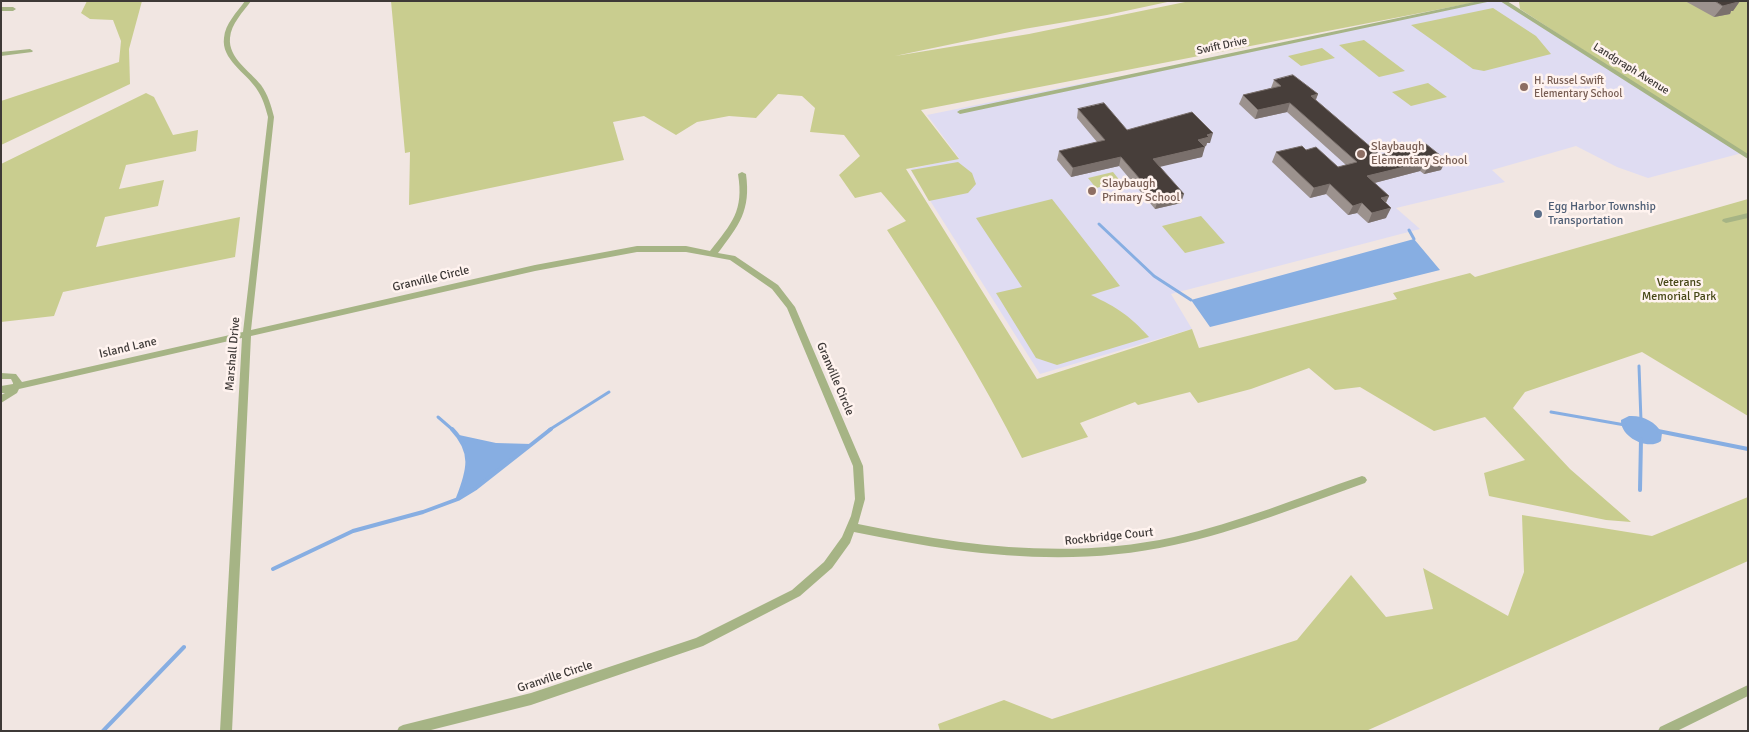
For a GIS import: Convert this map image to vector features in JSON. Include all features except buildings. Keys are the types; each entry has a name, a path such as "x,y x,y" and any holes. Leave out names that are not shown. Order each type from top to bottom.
{"street":[{"name":"Marshall Drive","path":"226,731 247,333 271,117 265,94 233,61 226,46 231,22 248,1"},
{"name":"Swift Drive","path":"960,112 1489,1"},
{"name":"Landgraph Avenue","path":"1503,1 1748,156"},
{"path":"1,9 13,9"},
{"path":"1,54 30,51"},
{"path":"713,253 739,216 743,206 742,174"},
{"path":"1726,221 1748,215"},
{"name":"Granville Circle","path":"247,333 608,253 654,247 713,253 735,260 764,278 775,286 790,308 858,466 860,499 852,527 828,566 796,593 699,642 531,699 403,731"},
{"name":"Island Lane","path":"1,390 247,333"},
{"path":"1,376 7,375 16,378 18,382 16,387"},
{"name":"Island Lane","path":"1,400 14,391 16,387"},
{"name":"Rockbridge Court","path":"852,527 924,543 999,553 1092,553 1146,546 1206,533 1362,480"},
{"path":"1664,731 1748,690"}],"shaded area":[{"path":"1489,1 1506,1 1742,153 1648,178 1617,167 1576,146 1492,170 1505,182 1396,208 1420,229 1171,294 1192,329 1040,374 910,169 959,158 927,115 1094,81 1133,75"}],"green space":[{"path":"87,1 142,1 129,49 130,84 1,145 1,101 119,62 121,41 113,20 90,19 81,13"},
{"name":"Veterans Memorial Park","path":"391,1 1172,1 895,56 1029,34 1190,1 1482,1 921,110 959,159 906,169 1037,379 1192,329 1199,348 1397,299 1393,293 1470,273 1475,277 1748,199 1748,416 1642,352 1525,392 1513,408 1570,469 1631,522 1606,520 1489,496 1484,473 1525,460 1485,417 1434,431 1360,387 1335,390 1309,368 1251,389 1198,403 1190,392 1138,405 1135,402 1080,423 1088,437 1022,458 958,342 887,230 906,221 881,192 855,198 839,175 860,156 844,135 810,132 815,108 802,96 778,94 756,118 729,116 697,122 676,135 644,116 613,122 624,160 409,205 410,152 405,153"},
{"path":"1748,1 1748,157 1520,9 1519,2"},
{"path":"1493,8 1536,36 1551,54 1484,71 1473,69 1411,25"},
{"path":"1364,40 1405,71 1379,77 1339,45"},
{"path":"1322,48 1335,58 1301,66 1288,56"},
{"path":"1428,83 1447,97 1411,106 1392,92"},
{"path":"146,93 154,97 173,135 198,130 196,151 126,165 119,189 164,180 158,206 105,217 96,247 240,217 235,257 63,292 54,316 1,322 1,164"},
{"path":"958,162 972,173 976,184 968,193 929,201 911,170"},
{"path":"1113,172 1121,182 1096,188 1088,178"},
{"path":"1052,199 1120,286 1091,295 1123,313 1149,337 1057,365 1036,358 996,293 1022,287 976,218"},
{"path":"1201,216 1225,243 1185,253 1162,226"},
{"path":"1748,497 1748,561 1366,731 940,731 938,724 1004,700 1052,719 1297,640 1351,575 1386,617 1433,609 1423,568 1508,616 1524,572 1522,515 1652,536"}],"water":[{"path":"1414,239 1440,270 1210,327 1191,300"},
{"path":"1629,416 1643,418 1652,422 1662,433 1661,441 1656,444 1649,444 1636,441 1630,437 1625,432 1621,420"},
{"path":"459,435 496,443 531,444 476,488 458,499 468,467 466,452"}],"waterway":[{"path":"1099,224 1154,276 1191,300"},
{"path":"1409,230 1414,239"},
{"path":"1639,366 1641,421"},
{"path":"549,430 609,392"},
{"path":"1551,412 1625,425"},
{"path":"438,417 452,430"},
{"path":"273,569 353,531 423,512 458,499 476,488 551,429"},
{"path":"452,430 464,446 467,462 465,479 458,498"},
{"path":"1658,431 1748,449"},
{"path":"1640,490 1641,439"},
{"path":"103,731 184,647"}],"place":[{"name":"H. Russel Swift Elementary School","path":"1524,87"},
{"name":"Slaybaugh Elementary School","path":"1361,154"},
{"name":"Slaybaugh Primary School","path":"1092,191"},
{"name":"Egg Harbor Township Transportation","path":"1538,214"}]}
